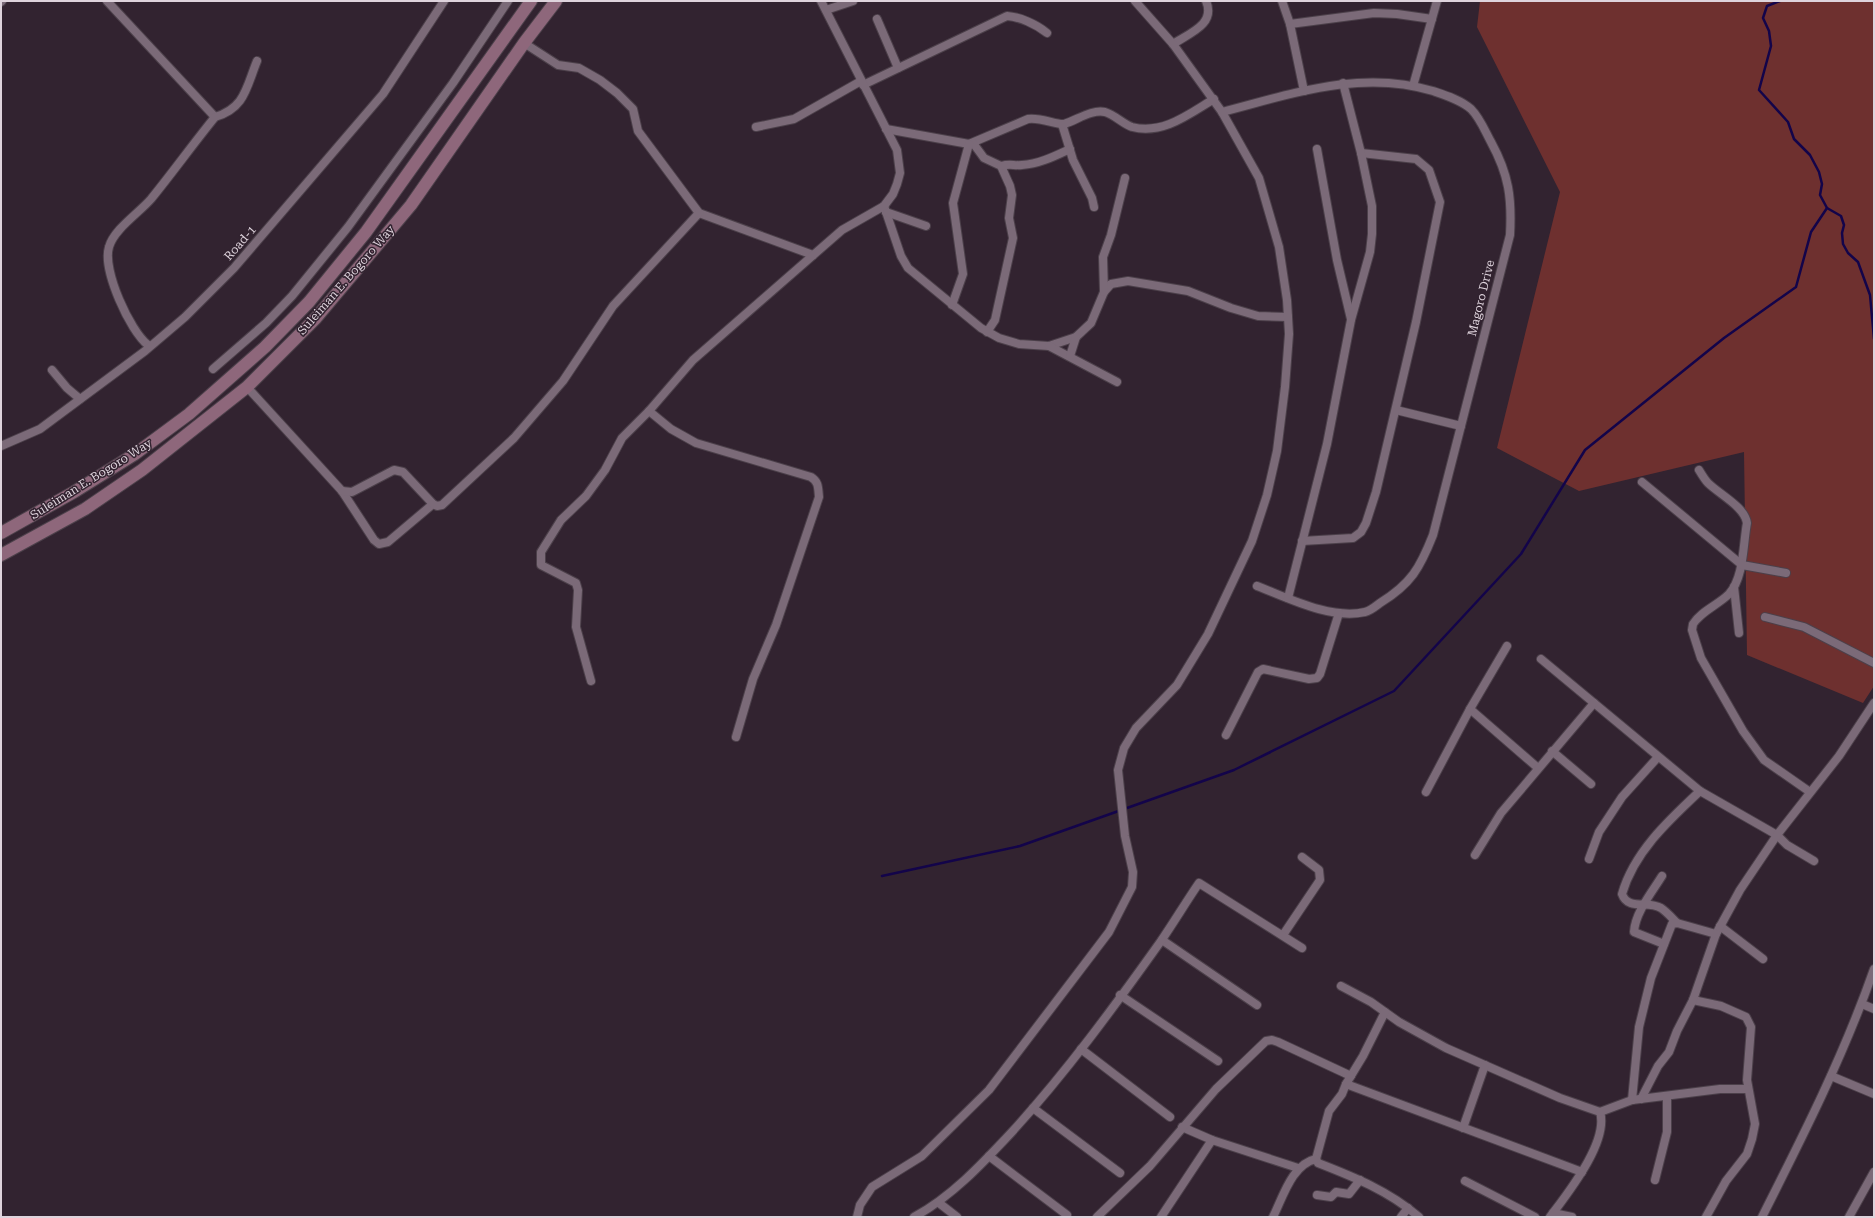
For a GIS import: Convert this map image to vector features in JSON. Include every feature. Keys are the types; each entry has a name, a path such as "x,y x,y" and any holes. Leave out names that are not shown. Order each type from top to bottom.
{"street":[{"path":"107,1 215,117"},
{"name":"Road-1","path":"1,446 40,429 145,351 185,317 234,268 383,94 444,1"},
{"path":"213,369 266,323 348,227 453,84 508,1"},
{"name":"Suleiman E. Bogoro Way","path":"1,532 74,492 135,454 189,414 265,347 309,302 366,232 531,1"},
{"name":"Suleiman E. Bogoro Way","path":"1,555 85,509 142,470 247,387 316,318 410,205 524,43 556,1"},
{"path":"591,681 576,627 578,590 576,583 541,565 542,552 561,520 586,496 605,470 622,438 649,411 693,360 847,226 885,209 893,194 900,173 897,150 821,1"},
{"path":"826,10 853,1"},
{"path":"857,1217 860,1205 872,1187 922,1156 989,1090 1109,932 1132,887 1133,872 1125,836 1123,804 1118,770 1124,748 1136,728 1177,685 1208,634 1252,541 1267,495 1277,451 1285,388 1289,334 1279,247 1258,178 1222,112 1174,44 1135,1"},
{"path":"1174,44 1204,23 1208,18 1210,9 1206,1"},
{"path":"1282,1 1290,24 1304,91"},
{"path":"1413,86 1437,1"},
{"path":"1290,24 1374,13 1432,19"},
{"path":"756,127 794,119 862,83 898,68 1007,16 1021,18 1041,28 1046,33"},
{"path":"877,19 898,68"},
{"path":"524,43 558,65 579,68 600,80 633,109 638,131 699,213 813,255"},
{"path":"148,345 140,338 126,315 108,268 107,258 109,246 114,236 150,199 215,117 226,113 240,102 257,61"},
{"name":"Magoro Drive","path":"1222,112 1304,91 1343,83 1379,82 1413,86 1444,95 1470,108 1477,116 1503,165 1512,208 1510,235 1433,535 1424,558 1412,578 1392,596 1366,612 1339,613 1314,608 1257,586"},
{"path":"1288,598 1327,444 1351,320 1357,304 1370,252 1373,220 1372,206 1362,153 1343,83"},
{"path":"886,129 971,143 1028,119 1035,118 1062,124 1096,112 1105,112 1131,127 1144,129 1167,126 1214,99"},
{"path":"1062,124 1070,149 1092,198 1094,207"},
{"path":"971,143 984,158 1001,166 1012,192 1010,218 1013,238 995,320 987,332"},
{"path":"952,304 963,274 953,203 971,143"},
{"path":"1001,166 1010,163 1022,165 1036,163 1070,149"},
{"path":"1318,149 1337,260 1351,320"},
{"path":"1302,542 1353,538 1361,532 1366,523 1376,492 1396,410 1416,322 1440,202 1428,170 1416,159 1362,153"},
{"path":"1104,292 1103,257 1111,235 1125,178"},
{"path":"885,209 926,226"},
{"path":"885,209 903,262 908,268 987,332 999,338 1019,344 1049,346 1117,382"},
{"path":"342,491 352,492 394,470 398,470 403,472 433,504 437,506 442,505 514,438 563,381 613,306 699,213"},
{"path":"1049,346 1076,337 1091,323 1104,292 1111,284 1128,281 1188,291 1231,308 1258,316 1288,318"},
{"path":"1070,356 1076,337"},
{"path":"52,370 67,388 80,399"},
{"path":"247,387 342,491 374,540 379,544 384,544 433,504"},
{"path":"1396,410 1461,426"},
{"path":"649,411 671,429 696,443 811,477 816,481 818,486 819,497 776,624 753,679 736,737"},
{"path":"1700,470 1709,484 1742,511 1746,518 1742,565 1734,587 1693,624 1692,630 1701,658 1743,731 1764,760 1810,792"},
{"path":"1642,482 1742,565 1786,573"},
{"path":"349,501 352,492"},
{"path":"1734,587 1739,633"},
{"path":"1226,735 1258,672 1263,669 1309,679 1317,678 1320,674 1339,613"},
{"path":"1765,617 1804,627 1874,663"},
{"path":"1426,792 1470,709 1507,646"},
{"path":"1541,659 1700,791 1777,835 1787,845 1814,861"},
{"path":"1475,855 1501,813 1594,703"},
{"path":"1636,1100 1669,1052 1693,1000 1716,934 1740,890 1777,835 1839,756 1874,703"},
{"path":"1470,709 1538,768"},
{"path":"1552,751 1591,784"},
{"path":"1589,859 1599,832 1622,797 1658,757"},
{"path":"1700,791 1665,824 1644,851 1622,894 1627,902 1660,908 1677,923 1716,934"},
{"path":"1283,935 1320,880 1319,870 1302,857"},
{"path":"1662,876 1644,904 1635,924 1634,932 1664,944"},
{"path":"914,1217 939,1202 989,1156 1033,1108 1081,1050 1120,995 1162,940 1184,903 1199,883 1302,948"},
{"path":"1636,1100 1639,1027 1651,978 1672,924 1677,923"},
{"path":"1720,926 1763,959"},
{"path":"1162,940 1257,1005"},
{"path":"1762,1217 1830,1076 1862,1004 1874,969"},
{"path":"1341,986 1371,1002 1413,1030 1485,1065 1579,1106 1600,1112 1636,1100 1720,1090 1748,1089"},
{"path":"1120,995 1218,1061"},
{"path":"1693,1000 1721,1006 1746,1017 1751,1028 1747,1080 1754,1124 1752,1139 1747,1154 1726,1181 1706,1217"},
{"path":"1862,1004 1874,1009"},
{"path":"1316,1159 1328,1115 1342,1094 1385,1012"},
{"path":"1097,1217 1130,1187 1216,1088 1266,1041 1272,1040 1278,1042 1351,1076"},
{"path":"1081,1050 1170,1117"},
{"path":"1463,1128 1485,1065"},
{"path":"1830,1076 1874,1094"},
{"path":"1346,1084 1582,1172"},
{"path":"1654,1180 1667,1132 1667,1097"},
{"path":"1033,1108 1120,1173"},
{"path":"1551,1215 1582,1172 1596,1144 1601,1117 1600,1112"},
{"path":"1182,1127 1212,1140 1298,1168"},
{"path":"1161,1217 1212,1140"},
{"path":"989,1156 1067,1215"},
{"path":"1273,1217 1298,1168 1309,1160 1316,1159"},
{"path":"1316,1159 1318,1163 1360,1180 1387,1194 1408,1208 1418,1217"},
{"path":"1849,1217 1874,1172"},
{"path":"1317,1195 1331,1197 1336,1192 1349,1194 1360,1180"},
{"path":"1465,1181 1535,1217"},
{"path":"939,1202 957,1217"},
{"path":"1401,1217 1408,1208"},
{"path":"1551,1215 1572,1217"}],"shaded area":[{"path":"1480,1 1874,1 1874,686 1863,703 1747,655 1744,452 1579,491 1497,448 1560,192 1477,27"}],"waterway":[{"path":"1780,1 1767,6 1763,18 1769,31 1771,46 1759,90 1788,122 1794,139 1810,155 1819,172 1822,184 1820,195 1827,208 1841,216 1844,225 1842,233 1843,244 1848,253 1858,262 1870,295 1874,339"},
{"path":"882,876 1020,846 1234,770 1394,691 1521,554 1585,450 1724,338 1796,287 1811,232 1827,208"}]}
